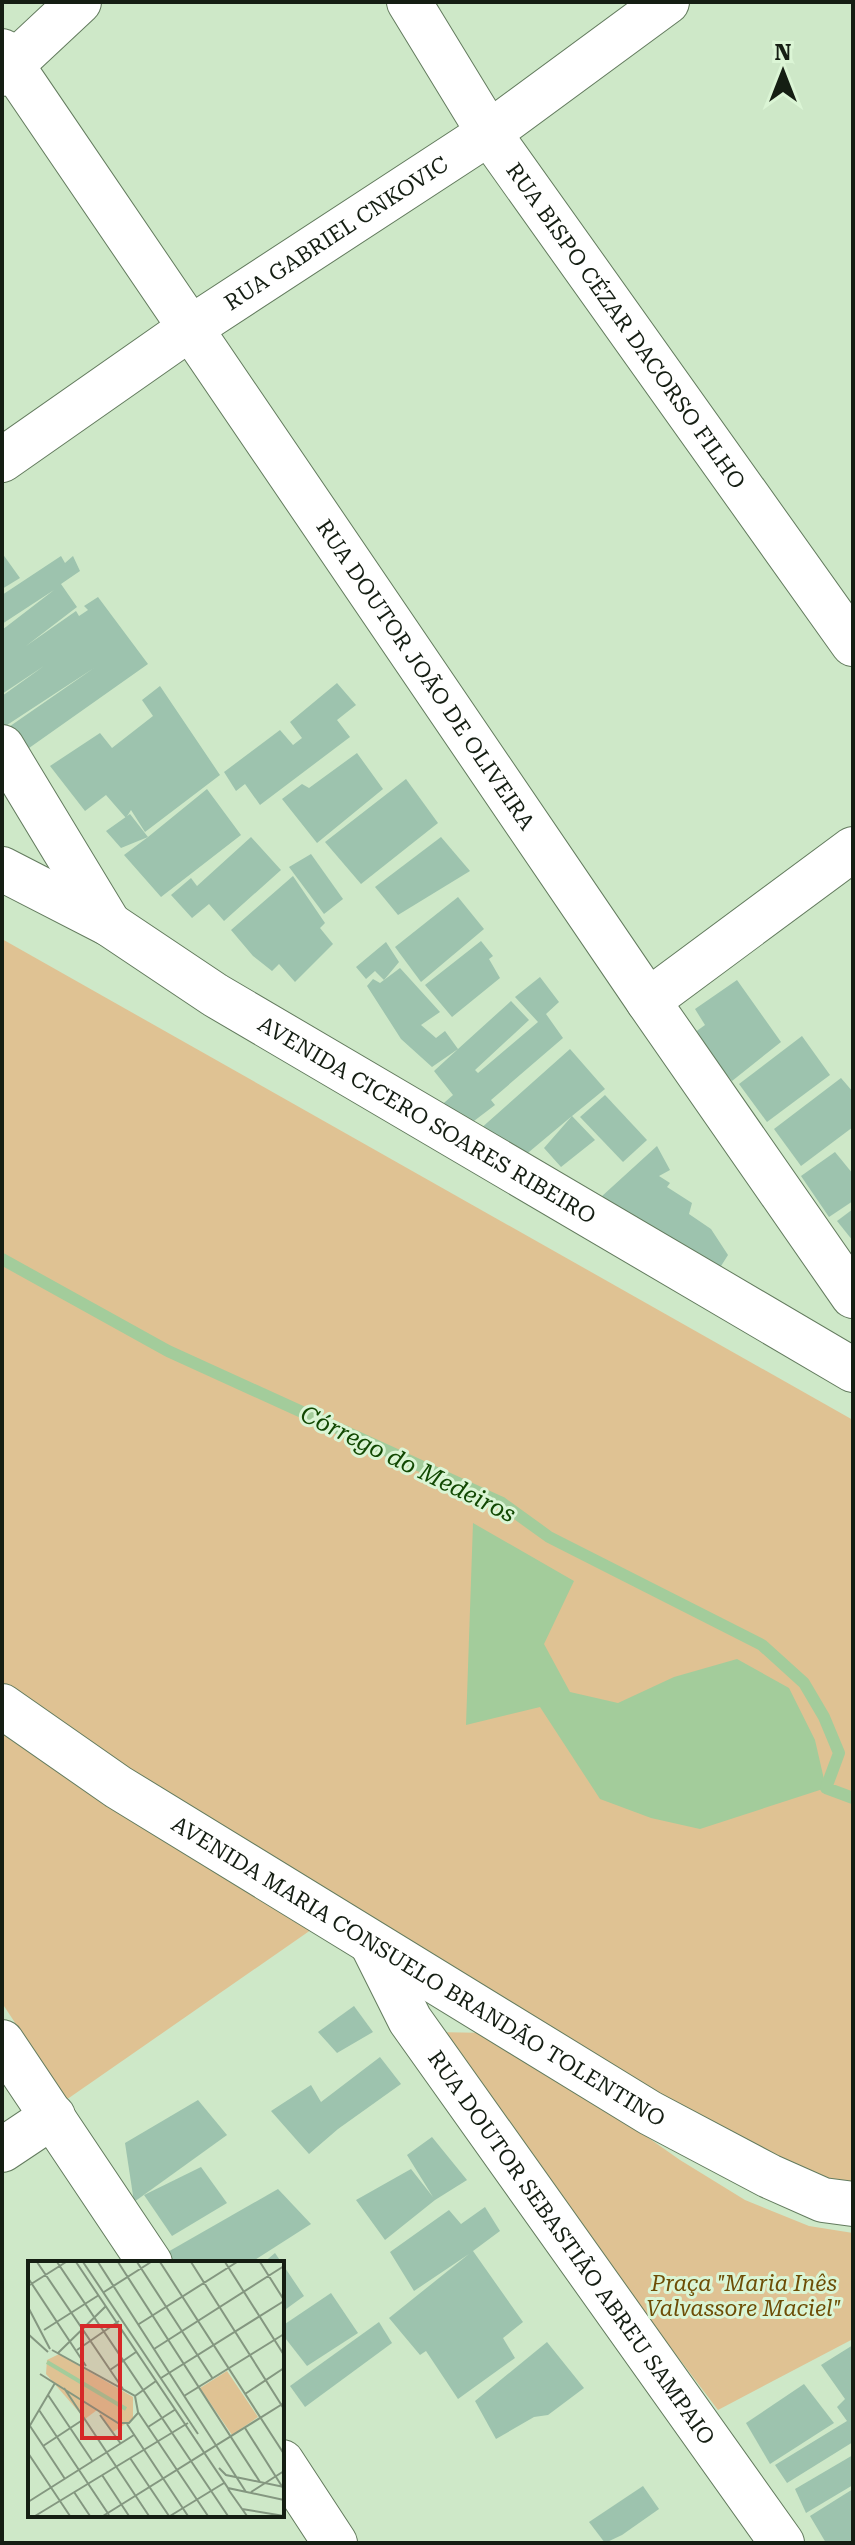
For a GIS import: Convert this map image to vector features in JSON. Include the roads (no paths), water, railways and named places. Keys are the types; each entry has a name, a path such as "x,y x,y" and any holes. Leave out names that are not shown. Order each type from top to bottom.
{"street":[{"path":"5,64 79,2"},
{"name":"RUA BISPO CÉZAR DACORSO FILHO","path":"409,2 489,133 853,644"},
{"name":"RUA GABRIEL CNKOVIC","path":"2,460 189,329 489,133 667,2"},
{"name":"RUA DOUTOR JOÃO DE OLIVEIRA","path":"5,64 853,1296"},
{"path":"2,747 109,924"},
{"path":"648,1001 853,849"},
{"name":"AVENIDA CICERO SOARES RIBEIRO","path":"2,869 109,924 215,995 853,1370"},
{"name":"AVENIDA MARIA CONSUELO BRANDÃO TOLENTINO","path":"2,1706 118,1787 650,2113 769,2176 823,2200 853,2204"},
{"name":"RUA DOUTOR SEBASTIÃO ABREU SAMPAIO","path":"372,1944 410,2020 782,2543"},
{"path":"2,2042 149,2261"},
{"path":"2,2150 53,2116"},
{"path":"284,2465 335,2543"}],"waterway":[{"name":"Córrego do Medeiros","path":"2,1259 168,1351 502,1503 549,1537 762,1645 804,1683 824,1717 839,1753 826,1788 853,1798"}],"park label":[{"name":"Praça \"Maria Inês Valvassore Maciel\"","path":"744,2296"}]}
